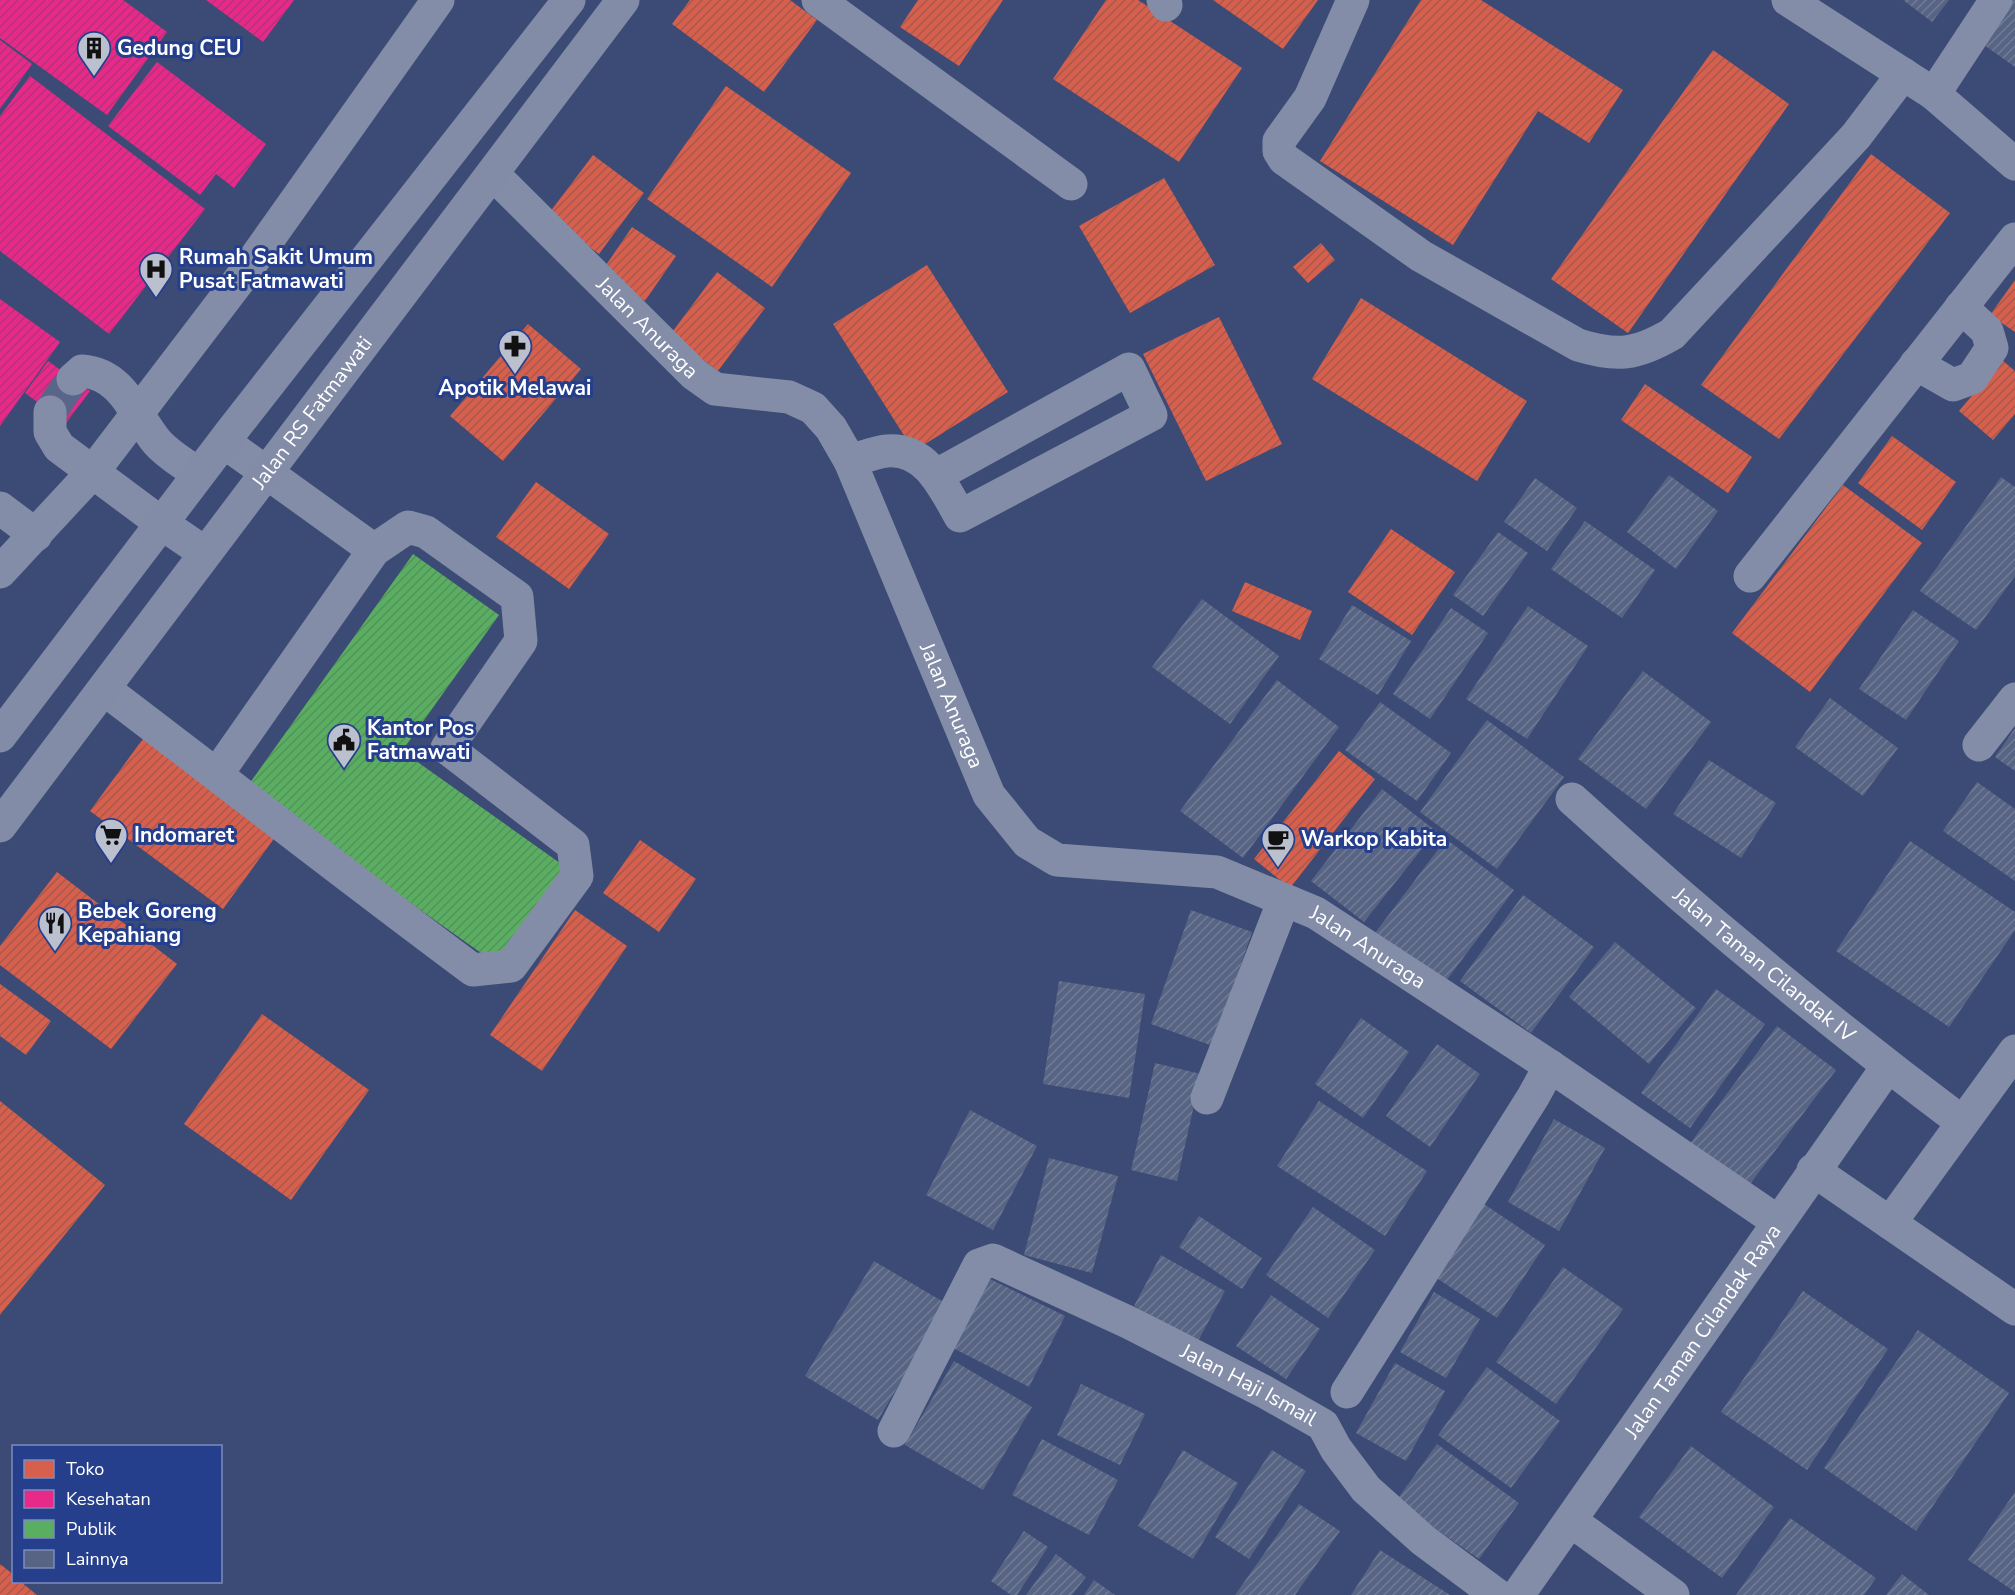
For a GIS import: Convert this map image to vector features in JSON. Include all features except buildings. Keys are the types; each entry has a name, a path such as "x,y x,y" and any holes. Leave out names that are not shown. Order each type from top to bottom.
{"main road":[{"path":"0,736 198,474 570,0"},
{"name":"Jalan RS Fatmawati","path":"0,826 623,0"},
{"path":"161,523 205,553"}],"street":[{"path":"0,572 92,473 243,275 438,0"},
{"path":"819,0 1071,184"},
{"path":"1353,0 1310,98 1279,141 1279,151 1284,159 1421,256 1578,345 1606,353 1646,349 1672,334 1856,136 1903,74"},
{"path":"1788,0 1934,94 2015,164"},
{"path":"1934,94 1996,0"},
{"name":"Jalan Anuraga","path":"493,174 694,374 715,389 789,397 813,408 831,428 850,461 989,795 1027,842 1057,860 1217,872 1316,913 1550,1066 1777,1221"},
{"path":"1750,576 2015,239"},
{"path":"1916,364 1953,385 1972,378 1992,348 1987,331 1961,307"},
{"path":"850,461 886,451 911,453 937,475 960,516 1151,414 1130,369 937,475"},
{"path":"73,379 82,371 99,372 117,386 160,445 198,474"},
{"path":"50,412 50,432 59,447 161,523"},
{"path":"224,442 374,550"},
{"path":"0,508 36,535"},
{"path":"104,690 217,774 309,849 473,970 511,966 577,876 573,845 447,748 521,641 517,597 426,531 408,528 374,550 217,774"},
{"path":"1979,745 2015,699"},
{"name":"Jalan Taman Cilandak IV","path":"1572,799 1677,895 1888,1066 1962,1122"},
{"path":"1207,1098 1284,900"},
{"path":"1890,1223 2015,1051"},
{"path":"1347,1392 1550,1066"},
{"name":"Jalan Taman Cilandak Raya","path":"1518,1595 1777,1221 1888,1066"},
{"path":"1813,1170 2015,1309"},
{"name":"Jalan Haji Ismail","path":"894,1431 979,1264 993,1260 1130,1323 1265,1392 1323,1425 1336,1449 1366,1489 1423,1540 1497,1595"},
{"path":"1571,1521 1673,1595"}],"tunnel":[{"path":"50,412 73,379"}],"place":[{"name":"Gedung CEU","path":"94,77"},
{"name":"Rumah Sakit Umum Pusat Fatmawati","path":"156,298"},
{"name":"Apotik Melawai","path":"515,375"},
{"name":"Kantor Pos Fatmawati","path":"344,769"},
{"name":"Indomaret","path":"111,864"},
{"name":"Warkop Kabita","path":"1278,868"},
{"name":"Bebek Goreng Kepahiang","path":"55,952"}]}
